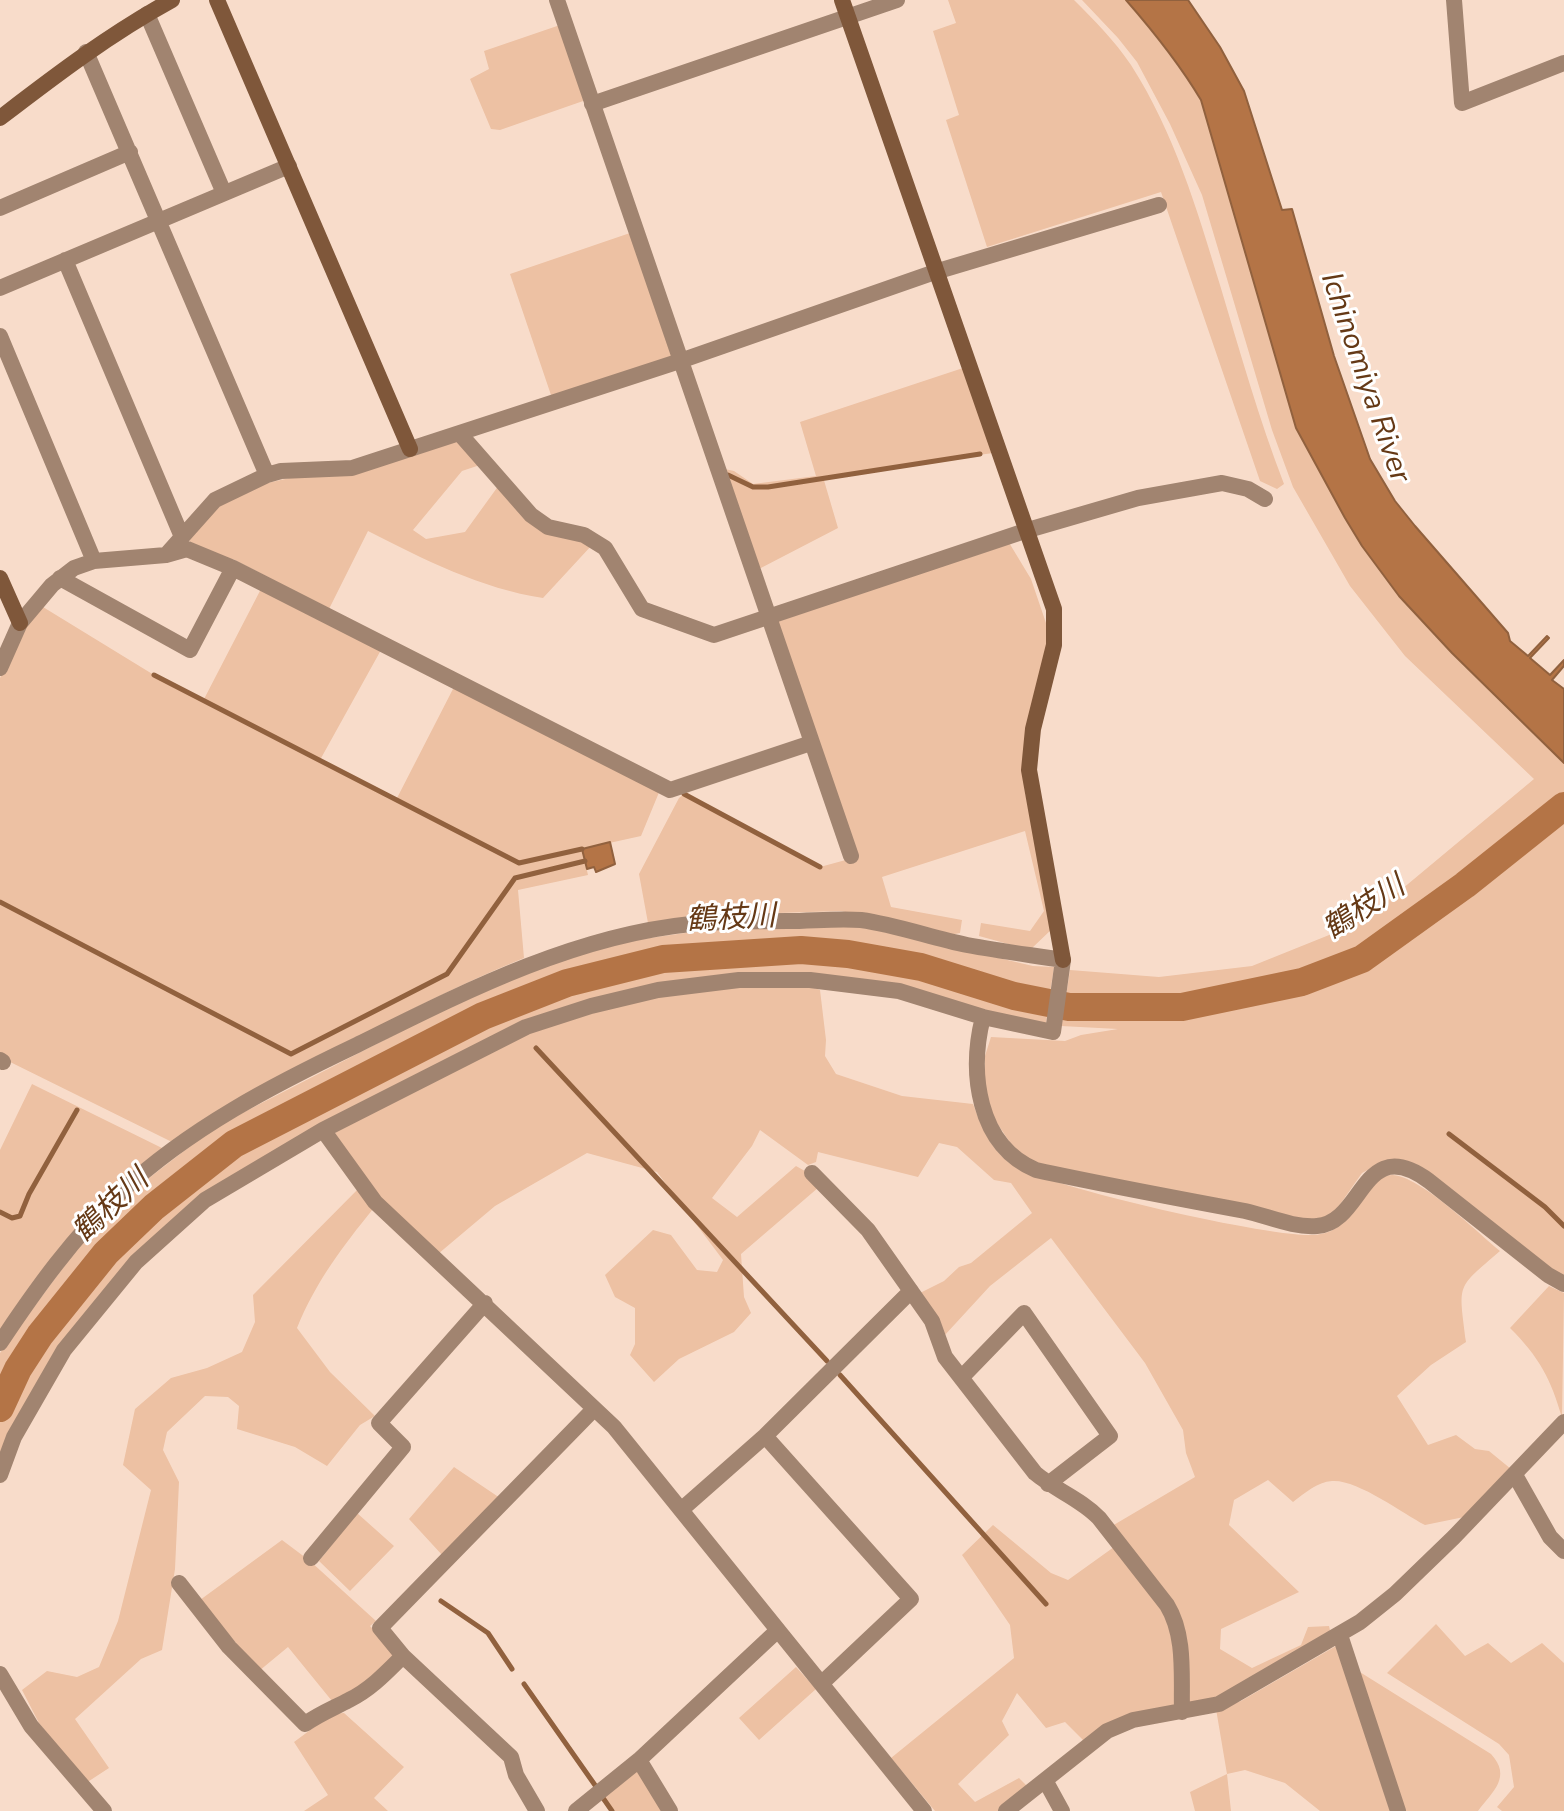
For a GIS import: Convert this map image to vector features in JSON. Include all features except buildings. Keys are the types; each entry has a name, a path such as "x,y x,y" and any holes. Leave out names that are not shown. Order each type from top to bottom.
{"street":[{"path":"0,118 86,52 172,0"},
{"path":"217,0 410,449"},
{"path":"557,0 851,856"},
{"path":"592,104 845,8 897,0"},
{"path":"1454,0 1462,103 1564,63"},
{"path":"0,1475 14,1437 64,1350 136,1262 205,1200 323,1130 526,1027 591,1006 658,990 739,980 810,980 899,991 983,1017 1053,1032 1063,964 1029,770 1033,729 1054,645 1054,609 845,8"},
{"path":"147,14 224,193"},
{"path":"86,52 267,475"},
{"path":"0,208 130,152"},
{"path":"0,288 289,166"},
{"path":"166,555 215,500 267,475 281,471 352,468 680,361 935,272 1159,205"},
{"path":"65,260 182,537"},
{"path":"0,336 94,561"},
{"path":"460,434 531,515 548,527 584,535 605,548 642,609 714,635 1028,530 1138,498 1222,483 1248,489 1265,499"},
{"path":"0,668 20,623 52,585 74,568 94,561 166,555 187,549 233,568 670,790 811,743"},
{"path":"60,578 190,650 233,568"},
{"path":"0,578 20,623"},
{"path":"0,1343 56,1263 85,1229 122,1191 188,1139 229,1110 287,1079 531,964 613,939 690,924 861,920 1063,964"},
{"path":"983,1017 977,1039 975,1068 982,1108 998,1137 1021,1164 1036,1170 1249,1212 1303,1226 1335,1222 1377,1172 1403,1168 1417,1172 1548,1275 1564,1284"},
{"path":"323,1130 375,1202 614,1427 924,1811"},
{"path":"812,1173 868,1230 932,1321 945,1357 1035,1473 1089,1507 1176,1620 1182,1712"},
{"path":"681,1510 765,1436 911,1291"},
{"path":"311,1558 403,1447 379,1423 485,1303"},
{"path":"962,1377 1024,1313 1110,1436 1048,1484"},
{"path":"537,1811 516,1775 511,1757 403,1656 380,1628 594,1409"},
{"path":"1006,1811 1107,1731 1133,1720 1219,1704 1340,1635 1395,1594 1564,1422"},
{"path":"765,1436 911,1599 822,1683"},
{"path":"1515,1475 1550,1537 1564,1551"},
{"path":"179,1583 229,1647 305,1724 327,1709 351,1700 378,1681 403,1656"},
{"path":"576,1811 639,1760 778,1630"},
{"path":"1340,1635 1398,1811"},
{"path":"0,1674 31,1726 104,1811"},
{"path":"639,1760 670,1811"},
{"path":"1045,1780 1062,1811"}],"shaded area":[{"path":"948,0 1074,0 1131,65 1160,117 1193,200 1284,484 1277,489 1260,481 1161,192 987,247 946,120 959,115 933,31 956,23"},
{"path":"1082,0 1126,0 1166,48 1201,100 1296,428 1399,596 1564,763 1564,802 1360,956 1285,984 1184,1003 1065,1003 1070,970 1159,977 1252,966 1349,927 1372,914 1534,779 1405,656 1350,586 1293,487 1272,430 1202,195 1170,124 1137,62"},
{"path":"1126,0 1188,0 1220,47 1244,91 1282,210 1292,209 1334,356 1370,459 1395,501 1508,633 1510,641 1528,656 1547,636 1549,638 1530,658 1550,675 1564,660 1564,666 1552,680 1564,689 1564,763 1399,596 1345,518 1296,428 1201,100 1166,48"},
{"path":"560,25 586,100 500,130 491,129 470,79 489,69 484,51"},
{"path":"630,233 673,356 552,398 510,274"},
{"path":"963,368 993,453 823,477 838,528 757,570 720,468 734,471 753,484 816,476 800,422"},
{"path":"460,439 480,465 462,471 413,530 426,539 465,532 499,485 534,521 592,545 543,598 475,580 368,531 329,609 233,559 226,561 192,547 188,537 218,505 259,485"},
{"path":"1008,541 1031,579 1047,626 1046,664 1022,766 1053,928 1030,950 979,936 981,923 1030,931 1044,911 1025,831 882,877 891,907 962,920 960,933 950,935 841,911 746,914 648,923 639,874 684,794 820,867 853,858 774,621"},
{"path":"262,587 381,650 320,760 396,800 454,687 660,790 641,836 582,849 588,875 518,890 524,958 389,1021 172,1142 0,1057 0,678 22,632 43,607 154,675 203,701"},
{"path":"1564,814 1564,1282 1416,1169 1375,1166 1362,1173 1334,1213 1318,1222 1037,1166 1019,1156 985,1105 985,1056 991,1037 1065,1041 1118,1029 1061,1026 1063,1009 1134,1014 1206,1009 1270,996 1331,976 1386,948"},
{"path":"610,842 615,864 596,872 594,867 587,869 582,849"},
{"path":"861,926 1033,966 1054,967 1049,1000 921,962 870,953 792,946 714,948 671,953 587,973 546,988 466,1021 295,1106 208,1157 137,1216 71,1287 18,1361 0,1397 0,1353 88,1234 131,1192 215,1127 505,978 621,942 721,928"},
{"path":"810,955 918,969 1012,1001 1048,1006 1046,1024 989,1015 902,988 746,976 544,1018 281,1147 107,1289 0,1474 0,1418 15,1383 59,1316 111,1255 157,1211 230,1153 488,1019 554,992 665,962"},
{"path":"743,984 803,984 820,990 825,1056 836,1074 902,1096 973,1104 990,1142 1007,1161 1061,1183 1206,1219 1289,1234 1313,1235 1339,1226 1384,1177 1403,1177 1417,1184 1500,1251 1475,1273 1464,1289 1462,1308 1466,1342 1431,1365 1397,1396 1428,1445 1456,1435 1475,1449 1489,1451 1511,1469 1464,1517 1425,1525 1366,1491 1342,1482 1321,1483 1293,1502 1268,1480 1234,1500 1229,1525 1299,1592 1221,1629 1220,1649 1252,1668 1301,1645 1308,1627 1329,1626 1331,1635 1214,1700 1186,1705 1179,1619 1112,1526 1195,1477 1186,1453 1183,1430 1145,1363 1051,1238 990,1286 944,1336 918,1294 944,1281 959,1267 971,1263 1032,1213 1011,1183 994,1180 957,1147 939,1143 918,1177 818,1152 816,1162 808,1165 760,1130 752,1146 712,1198 737,1217 796,1166 812,1175 819,1187 741,1254 744,1297 751,1313 734,1332 679,1359 654,1382 630,1355 635,1344 635,1308 615,1297 605,1275 653,1230 671,1235 697,1270 717,1272 723,1260 657,1172 587,1153 495,1206 438,1254 373,1209 330,1266 297,1328 330,1372 375,1416 360,1425 327,1466 295,1447 237,1429 239,1406 228,1397 205,1396 167,1432 163,1450 179,1482 175,1569 162,1650 141,1659 75,1719 109,1768 86,1783 39,1723 22,1690 47,1671 77,1677 99,1667 118,1621 151,1490 123,1465 135,1409 171,1378 207,1368 242,1352 255,1322 253,1295 366,1181 335,1134 338,1126 531,1030 658,994"},
{"path":"32,1084 164,1149 0,1330 0,1150"},
{"path":"1549,1286 1564,1293 1562,1418 1543,1369 1510,1328"},
{"path":"454,1467 500,1498 443,1556 409,1519"},
{"path":"357,1513 394,1546 350,1591 319,1561"},
{"path":"993,1525 1051,1573 1068,1580 1114,1547 1165,1609 1173,1643 1177,1708 1084,1741 1065,1722 1046,1728 1017,1693 1002,1721 1009,1735 958,1784 975,1802 1019,1778 1028,1787 998,1811 935,1811 891,1758 1014,1658 1010,1625 962,1555"},
{"path":"282,1540 376,1621 370,1626 394,1651 391,1661 378,1676 332,1701 288,1647 259,1671 200,1600"},
{"path":"1436,1624 1465,1656 1488,1643 1511,1663 1542,1643 1564,1663 1564,1811 1502,1811 1497,1807 1514,1787 1509,1755 1499,1744 1387,1673"},
{"path":"1336,1646 1390,1811 1320,1811 1285,1783 1245,1770 1227,1774 1216,1709 1241,1701"},
{"path":"796,1667 816,1689 759,1740 739,1718"},
{"path":"1355,1669 1491,1754 1497,1762 1500,1777 1478,1811 1403,1811"},
{"path":"344,1713 404,1767 374,1798 388,1811 304,1811 328,1795 294,1742 332,1714"},
{"path":"639,1766 663,1811 612,1811 603,1798"},
{"path":"1227,1774 1231,1811 1195,1811 1190,1792"}],"waterway":[{"path":"728,475 753,487 768,487 980,454"},
{"path":"154,675 519,863 582,849"},
{"path":"684,794 820,867"},
{"name":"鶴枝川","path":"0,1408 18,1369 40,1335 106,1253 154,1207 234,1144 483,1016 567,983 663,959 801,950 848,954 921,967 1014,996 1069,1007 1182,1007 1302,982 1362,959 1465,885 1564,806"},
{"path":"0,902 291,1054 447,974 515,878 585,861"},
{"path":"536,1048 827,1361"},
{"path":"0,1212 12,1218 20,1216 29,1194 77,1110"},
{"path":"1449,1134 1545,1207 1564,1226"},
{"path":"840,1375 1046,1604"},
{"path":"441,1601 488,1633 512,1669"},
{"path":"524,1684 597,1788"},
{"path":"603,1798 612,1811"}],"water label":[{"name":"Ichinomiya River","path":"1364,378"}]}
